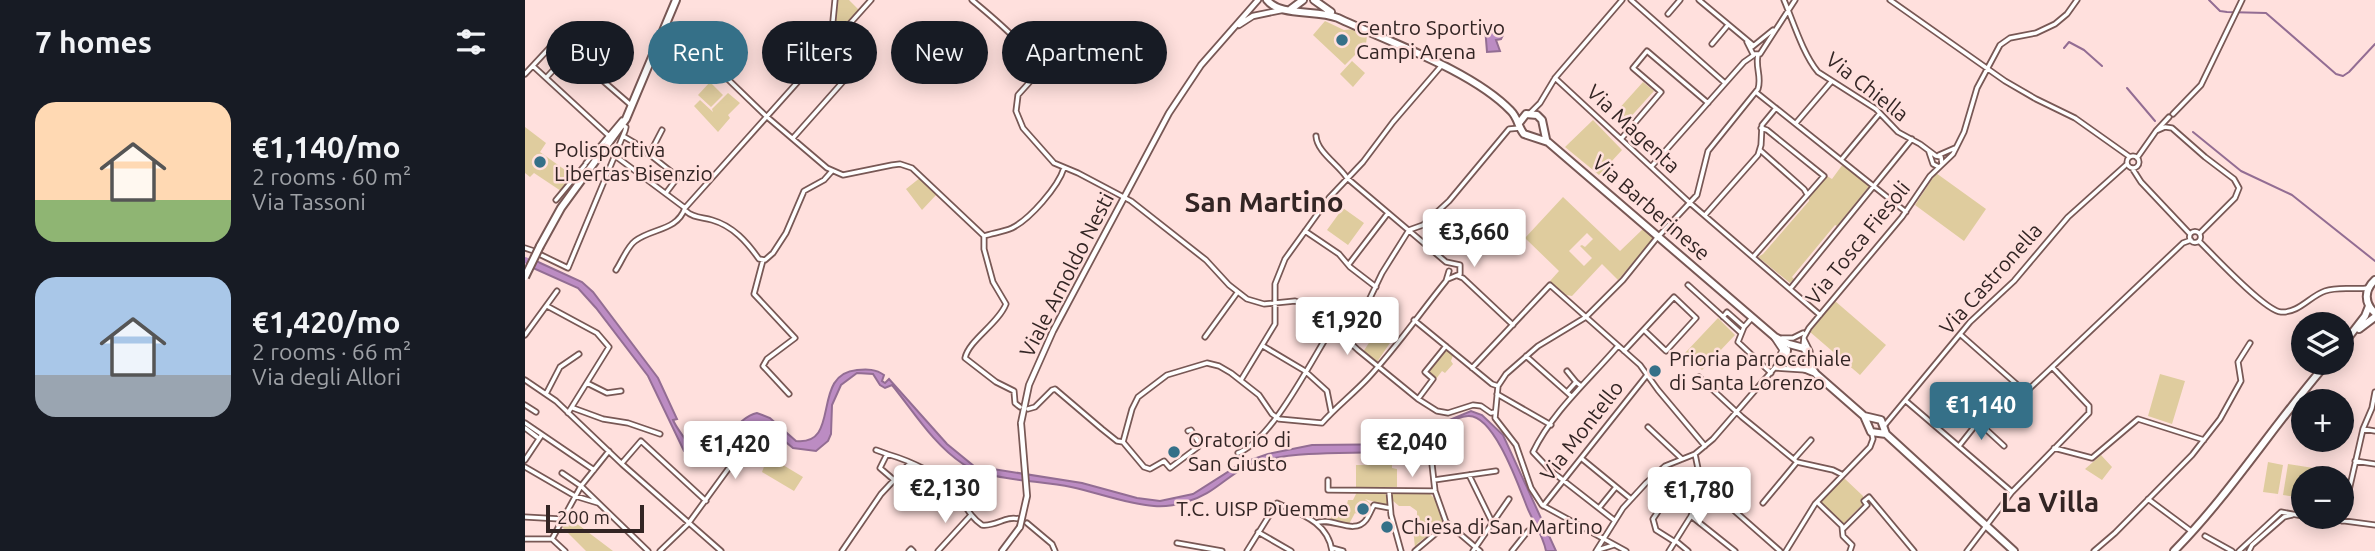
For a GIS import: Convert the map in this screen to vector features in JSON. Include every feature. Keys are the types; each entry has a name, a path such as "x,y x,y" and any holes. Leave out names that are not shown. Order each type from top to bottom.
{"main road":[{"path":"667,21 676,0"},
{"name":"Via Barberinese","path":"1267,0 1275,8 1328,14 1442,65 1479,86 1508,108 1525,135 1548,142 1751,319 1774,337 1803,347"},
{"path":"1286,10 1303,0"},
{"name":"Via Barberinese","path":"1314,0 1331,12 1411,51"},
{"path":"525,276 561,208 624,122 648,69"},
{"name":"Via Barberinese","path":"1508,108 1539,116 1548,142"},
{"path":"1520,125 1527,114"},
{"path":"1534,136 1542,128"},
{"path":"2354,332 2375,315 2369,306 2367,292 2375,281"},
{"name":"Via Barberinese","path":"1730,300 1783,346 1789,365"},
{"path":"2354,332 2369,306"},
{"path":"1785,354 1794,345"},
{"path":"1803,347 1808,353 1805,366"},
{"path":"1789,365 1796,368 1805,366 1816,374 1868,419 1871,432 1884,427"},
{"path":"2174,551 2220,502 2277,424 2317,375"},
{"path":"1868,419 1877,418 2014,551"}],"street":[{"path":"833,21 835,0"},
{"path":"852,21 871,0"},
{"path":"972,0 1017,41 1036,65 1036,75 1019,95 1016,111 1031,138 1049,159 1124,197 1206,260 1237,293 1253,303 1295,301 1308,305 1418,399 1442,413 1470,405 1495,412"},
{"name":"Viale Arnoldo Nesti","path":"1002,551 1020,527 1025,512 1027,496 1021,424 1025,398 1039,362 1178,99 1256,0"},
{"path":"1539,116 1541,103 1555,78 1622,0"},
{"path":"1631,0 1725,83"},
{"path":"1668,14 1680,0"},
{"path":"1699,0 1747,42 1762,50"},
{"name":"Via Chiella","path":"1784,0 1814,68 1880,113 1893,128 1937,156"},
{"path":"1651,167 1744,62 1762,50 1795,0"},
{"path":"1891,0 1987,68 2036,99 2075,118 2124,154 2141,182 2190,234 2191,240"},
{"name":"Via Tosca Fiesoli","path":"1794,345 1957,147 1975,94 1997,49 2006,40 2036,33 2055,24 2077,0"},
{"name":"Via Castronella","path":"1884,427 1978,313 2014,281 2068,217 2131,163 2156,131 2201,85 2242,0"},
{"name":"Viale Arnoldo Nesti","path":"1227,35 1253,16 1286,10"},
{"path":"1711,44 1728,25"},
{"path":"1753,46 1775,29"},
{"path":"1626,551 1543,506 1531,488 1516,446 1496,419 1498,386 1506,374 1526,356 1586,317 1623,280 1699,192 1708,151 1756,92 1760,79 1753,46"},
{"path":"1621,139 1661,92 1633,68 1647,51 1708,103"},
{"path":"525,74 546,52"},
{"path":"1240,381 1275,324 1275,281 1282,264 1304,231 1442,65"},
{"path":"533,66 546,78"},
{"name":"Via Magenta","path":"1555,78 1690,203 1820,316"},
{"path":"1796,124 1831,82"},
{"path":"553,84 608,135"},
{"path":"608,84 633,106"},
{"path":"734,84 832,171 843,175 900,164 912,168 984,236 984,249 993,282 1006,304 992,327 965,356 968,362 1014,391 1015,403 1020,407"},
{"path":"616,270 634,242 670,228 798,84"},
{"path":"793,138 841,84"},
{"path":"1756,92 1906,212"},
{"path":"1527,114 1541,103"},
{"path":"1705,215 1760,150 1761,128 1776,108"},
{"path":"1841,160 1880,113"},
{"path":"539,254 568,268 626,127 624,118 556,201"},
{"path":"1345,339 1358,323 1409,230 1423,225 1449,201 1509,129 1520,125"},
{"path":"2156,131 2167,126 2172,128 2238,185 2235,198 2200,233 2199,241"},
{"path":"1754,257 1824,176 1761,128"},
{"path":"649,155 662,130"},
{"path":"622,136 678,177 666,193"},
{"path":"1316,136 1317,145 1347,178 1446,262 1461,267 1459,276"},
{"path":"1790,289 1912,139"},
{"path":"1932,161 1957,147"},
{"path":"1760,150 1807,194"},
{"path":"1929,151 1935,166 1941,166 1943,161 1937,156"},
{"path":"614,155 666,193 691,216 713,220 727,227 745,240 758,258 763,260"},
{"name":"Via Tosca Fiesoli","path":"1931,176 1932,161"},
{"path":"984,236 1016,225 1050,191 1064,168"},
{"path":"789,394 763,366 767,359 795,338 754,294 763,260 773,253 786,233 804,191 824,180 832,171"},
{"path":"1349,264 1388,213"},
{"path":"1304,231 1376,287"},
{"path":"2190,234 2195,231 2200,233"},
{"path":"1961,334 2024,389 2031,388 2183,243 2191,240 2199,241 2256,296 2277,312 2296,309 2326,290 2336,288 2367,292"},
{"path":"525,248 534,251"},
{"path":"1446,262 1449,270 1513,324"},
{"path":"1123,442 1136,400 1167,374 1212,363 1224,368 1259,395 1277,418 1283,421 1324,421 1378,366 1446,281 1454,264"},
{"path":"1446,281 1459,276"},
{"path":"1472,368 1550,285 1640,365 1705,446"},
{"path":"1688,285 1741,333"},
{"path":"525,335 557,291"},
{"path":"1205,337 1237,293"},
{"path":"1624,351 1674,298 1696,318 1666,351 1644,330"},
{"path":"547,306 597,333 610,347 569,413"},
{"path":"1723,317 1727,312 1744,327"},
{"path":"1751,319 1741,333 1739,344 1774,370 1805,366"},
{"path":"1414,320 1492,384 1498,386"},
{"path":"1238,453 1249,449 1277,418 1332,328"},
{"path":"1803,335 1803,347"},
{"path":"1803,335 1816,374"},
{"name":"Via Tosca Fiesoli","path":"1774,337 1789,339 1803,335"},
{"path":"1774,337 1783,352 1774,370"},
{"path":"2094,551 2148,499 2204,440 2220,419 2239,385 2242,377 2238,362 2250,343"},
{"path":"1263,346 1305,371 1327,391 1331,411"},
{"path":"1418,399 1433,379 1425,372 1446,346"},
{"path":"1614,520 1533,453 1571,396 1618,346"},
{"path":"546,394 560,367 579,354"},
{"path":"1596,551 1604,545 1604,538 1614,520 1630,499 1664,467 1695,454 1705,446 1738,412 1785,354"},
{"path":"1526,356 1571,396"},
{"path":"1774,370 1789,365"},
{"path":"1967,551 2012,492 2090,410 2053,368"},
{"path":"1567,371 1582,387"},
{"name":"Via Montello","path":"1543,506 1647,375"},
{"path":"1699,377 1795,461 1847,471"},
{"path":"525,380 569,413 688,524 721,551"},
{"path":"1568,391 1576,382"},
{"path":"587,383 607,393 621,391"},
{"path":"1028,409 1035,407 1055,389 1117,441 1123,442 1144,467 1150,469 1164,461 1170,468 1198,447 1197,438 1191,430 1188,431"},
{"path":"2354,466 2375,392"},
{"path":"1497,394 1551,425"},
{"path":"1906,401 2012,492"},
{"path":"525,405 536,412"},
{"path":"573,408 660,434"},
{"path":"2054,448 2092,458 2139,419 2204,440"},
{"path":"1959,446 1978,422 2004,446"},
{"path":"525,426 594,470"},
{"path":"1648,427 1682,459"},
{"path":"2363,429 2375,431"},
{"path":"1786,551 1817,502 1870,447 1873,439 1871,432"},
{"path":"525,460 540,437"},
{"path":"1763,503 1811,440"},
{"path":"622,464 641,441 706,501"},
{"path":"660,551 688,524 731,465 757,449 768,454"},
{"path":"876,450 910,463 944,481 961,499 971,516 984,526 995,525 1011,517 1019,519"},
{"path":"552,539 581,486 609,451"},
{"path":"887,454 880,468 894,480"},
{"path":"1669,551 1691,516 1702,488 1695,454"},
{"path":"1581,457 1630,499"},
{"path":"2355,461 2375,464"},
{"path":"842,551 881,494 910,463"},
{"path":"1432,464 1435,491 1447,524 1476,550 1509,499"},
{"path":"525,467 575,496 599,503"},
{"path":"1833,470 1843,475"},
{"path":"1434,480 1496,471"},
{"path":"562,473 581,486 648,551"},
{"path":"1469,475 1492,522"},
{"path":"1688,551 1656,530 1653,519 1687,477 1699,475"},
{"path":"1328,480 1328,490 1435,491"},
{"path":"1599,508 1616,487"},
{"path":"1702,488 1720,499 1780,551"},
{"path":"1389,491 1390,508 1401,551"},
{"path":"1843,529 1867,505 1864,500 1870,498 1914,551"},
{"path":"2148,499 2193,533"},
{"path":"1817,502 1843,529 1843,536 1852,545 1850,551"},
{"path":"1247,551 1277,503 1316,523 1328,534 1332,550 1343,551"},
{"path":"1316,523 1325,520 1347,526 1360,525 1365,522 1374,505 1390,508"},
{"path":"2244,551 2280,513 2291,514"},
{"path":"938,551 971,516"},
{"path":"1691,516 1735,551"},
{"path":"2244,551 2285,516 2291,516"},
{"path":"525,517 562,519"},
{"path":"1027,523 1052,544 1055,551"},
{"path":"2354,523 2375,525"},
{"path":"1415,551 1447,524"},
{"path":"1512,551 1528,531"},
{"path":"1258,532 1291,551"},
{"path":"2205,536 2232,551"},
{"path":"525,539 552,539 565,551"},
{"path":"1177,543 1222,551"},
{"path":"1596,551 1617,545"}],"shaded area":[{"path":"838,0 849,0 859,10 851,21 836,21"},
{"name":"Centro Sportivo Campi Arena","path":"1325,21 1344,30 1355,29 1367,36 1366,44 1345,65 1313,35"},
{"path":"1496,26 1496,32 1503,35 1496,40 1500,51 1487,52 1485,27"},
{"path":"1352,61 1365,73 1353,87 1340,74"},
{"path":"1643,82 1654,91 1626,122 1616,112"},
{"path":"708,84 712,84 723,95 711,107 698,95"},
{"path":"728,93 740,103 728,115 730,118 718,132 694,106 700,100 713,112 712,109"},
{"path":"1593,120 1622,150 1599,175 1565,147"},
{"name":"Polisportiva Libertas Bisenzio","path":"525,127 546,143 540,152 572,175 561,191 534,173 530,177 525,173"},
{"path":"1843,164 1870,185 1792,277 1794,279 1790,283 1758,257 1809,201 1827,176 1832,179"},
{"path":"1936,173 1986,209 1964,241 1915,205"},
{"path":"921,177 937,194 922,210 906,189"},
{"path":"1563,197 1620,251 1644,228 1655,237 1618,280 1602,264 1572,296 1566,295 1550,281 1559,271 1525,238","holes":["1587,233 1593,239 1585,247 1580,246 1592,258 1584,266 1569,251"]},
{"path":"1343,208 1364,223 1348,245 1327,230"},
{"path":"536,261 582,282 593,292 658,378 677,419 673,420 674,423 685,439 695,448 704,451 721,442 747,417 757,413 770,418 796,441 810,440 818,433 823,422 834,383 843,374 871,370 884,375 882,381 885,383 889,379 947,444 980,471 993,469 1082,483 1137,498 1160,501 1193,494 1242,463 1268,454 1312,445 1414,444 1426,439 1442,423 1471,411 1482,415 1503,435 1556,551 1546,551 1512,469 1496,439 1478,419 1468,416 1450,423 1428,448 1306,454 1264,460 1243,468 1197,498 1174,505 1154,506 1071,487 1000,477 974,470 942,447 892,385 885,388 873,374 857,373 841,385 832,405 831,434 828,441 816,451 793,448 764,424 752,423 731,438 712,457 699,458 684,451 648,376 596,308 578,288 533,268"},
{"path":"1835,301 1886,345 1860,375 1810,332"},
{"path":"1718,318 1735,335 1702,370 1685,353"},
{"path":"1378,329 1392,340 1377,362 1363,352"},
{"path":"1447,350 1453,355 1453,364 1436,379 1428,372"},
{"path":"2160,374 2185,381 2172,424 2148,416"},
{"path":"2101,455 2112,467 2102,480 2085,469"},
{"path":"768,456 803,477 794,491 762,472"},
{"path":"2268,462 2283,465 2278,494 2263,492"},
{"path":"2288,464 2301,466 2291,466 2291,496 2283,495"},
{"path":"1356,465 1392,465 1392,468 1397,469 1397,487 1356,487"},
{"path":"1844,478 1863,496 1863,504 1843,524 1820,502"},
{"path":"1385,491 1388,506 1365,499 1371,504 1364,518 1355,513 1349,524 1325,517 1330,510 1330,515 1336,516 1338,511 1345,512 1348,500 1353,500 1357,492"},
{"path":"1392,493 1429,493 1435,499 1443,524 1415,548 1413,528 1417,527 1417,511 1410,506 1399,506 1392,500"},
{"path":"565,520 576,523 613,551 586,551 562,527"}],"waterway":[{"path":"2209,0 2220,11 2266,13 2336,74 2343,76 2375,44"},
{"path":"2064,48 2069,42 2084,50 2102,66"},
{"path":"2127,88 2155,121"},
{"path":"2193,132 2241,171 2292,195 2375,261"},
{"path":"525,260 536,265"}],"place":[{"name":"Centro Sportivo Campi Arena","path":"1342,40"},
{"name":"Polisportiva Libertas Bisenzio","path":"540,162"},
{"name":"Prioria parrocchiale di Santa Lorenzo","path":"1655,371"},
{"name":"Oratorio di San Giusto","path":"1174,452"},
{"name":"T.C. UISP Duemme","path":"1363,509"},
{"name":"Chiesa di San Martino","path":"1387,527"}],"district":[{"name":"San Martino","path":"1264,202"},
{"name":"La Villa","path":"2050,502"}]}
